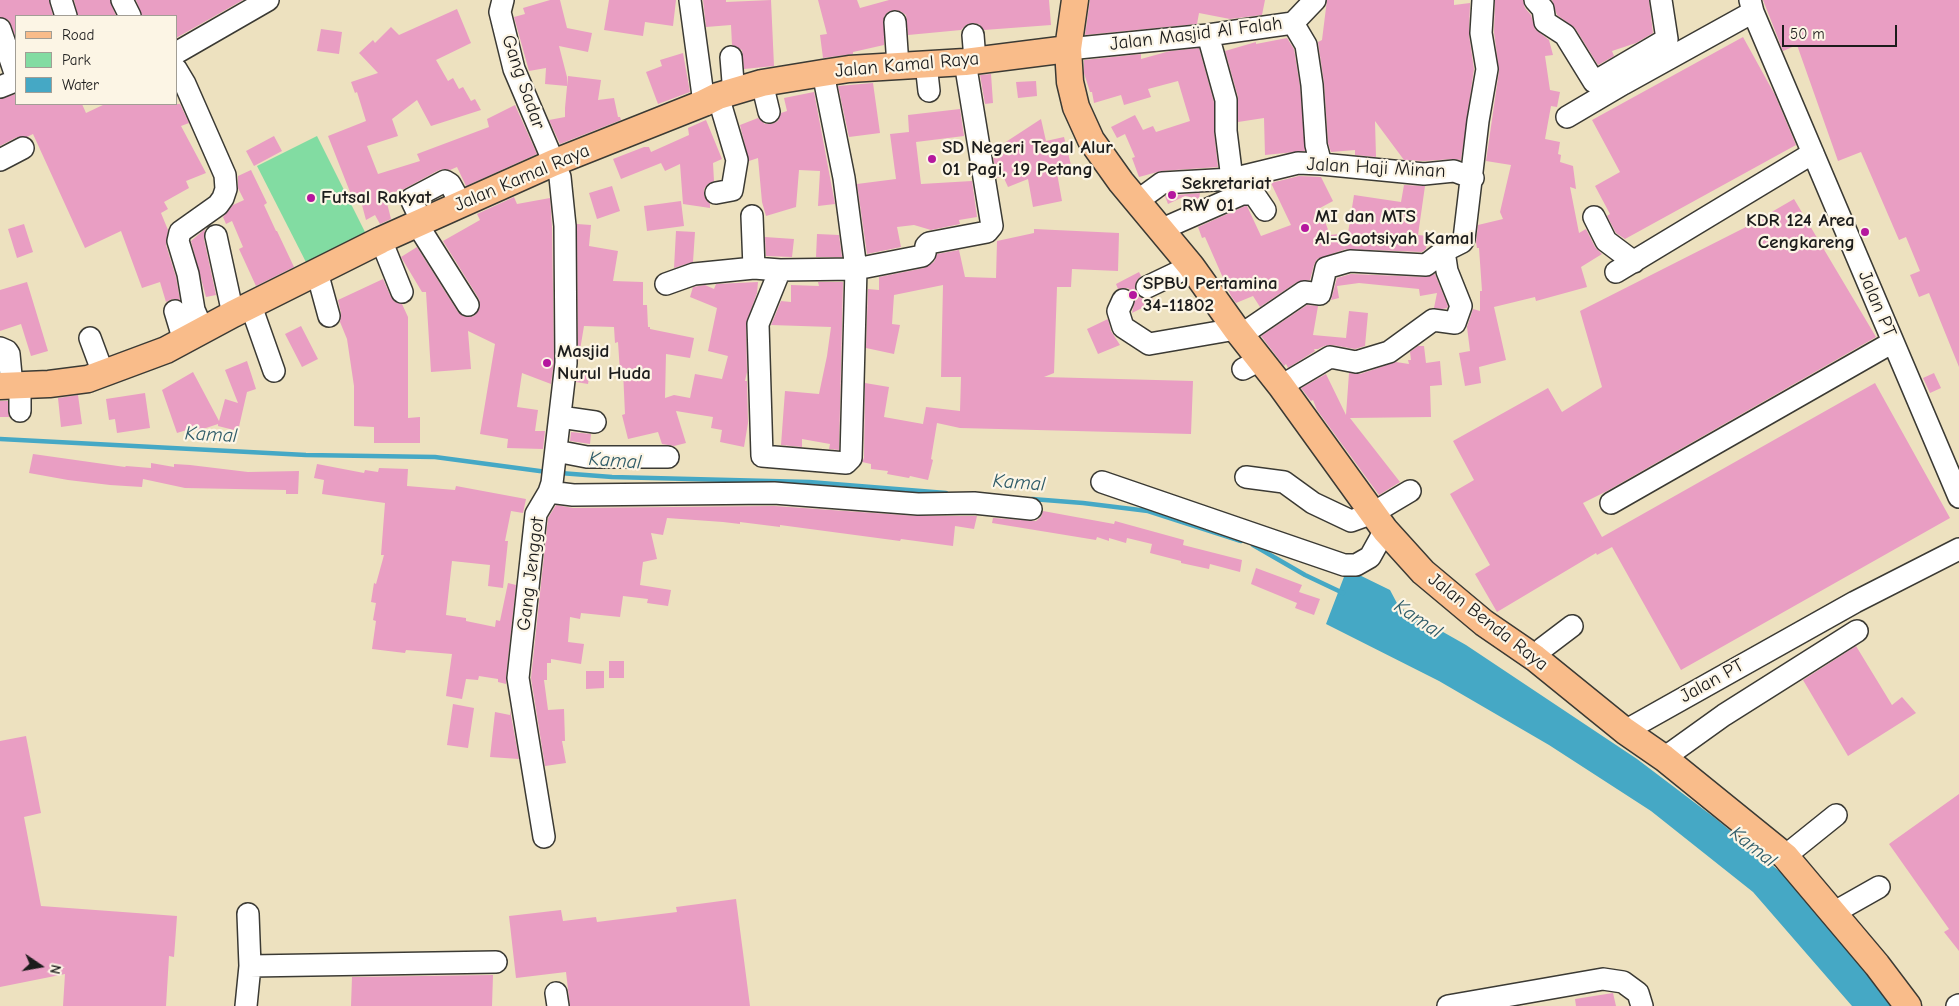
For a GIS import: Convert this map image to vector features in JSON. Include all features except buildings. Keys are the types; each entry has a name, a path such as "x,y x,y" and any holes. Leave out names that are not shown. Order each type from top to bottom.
{"main road":[{"name":"Jalan Benda Raya","path":"1075,0 1068,49 1070,82 1080,117 1099,153 1123,191 1191,266 1228,332 1251,365 1281,386 1379,522 1423,572 1484,623 1534,658 1625,731 1664,758 1785,856 1877,965 1908,1006"},
{"name":"Jalan Kamal Raya","path":"11,386 95,382 129,373 242,310 381,240 553,163 680,120 719,97 762,83 822,73 926,64 969,51 1068,49"}],"street":[{"path":"61,0 66,15"},
{"path":"122,0 130,15"},
{"path":"178,52 268,0"},
{"name":"Gang Sadar","path":"503,0 500,12 514,69 553,163"},
{"path":"690,0 737,160 732,190 716,193"},
{"name":"Jalan Masjid Al Falah","path":"1068,49 1293,23 1315,0"},
{"path":"1123,300 1118,311 1123,327 1149,344 1228,332 1304,292 1320,294 1326,268 1350,260 1426,265 1444,251 1462,242 1473,178 1478,121 1487,69 1481,33 1483,0"},
{"path":"1535,0 1543,9 1545,22 1565,35 1594,82 1667,40 1661,0"},
{"path":"1567,118 1752,6"},
{"name":"Jalan PT","path":"1752,6 1959,497"},
{"path":"895,22 898,66"},
{"path":"1293,23 1306,46 1312,85 1316,145 1321,164"},
{"path":"0,29 15,73"},
{"path":"1208,34 1226,100 1226,131 1232,179"},
{"path":"666,284 694,274 754,268 780,270 856,269 922,256 926,253 926,246 929,243 980,234 990,230 992,226 969,51"},
{"path":"719,97 734,82 731,57"},
{"path":"926,64 930,91"},
{"path":"178,73 225,175 226,189 218,205 180,232 178,241 188,274 194,310 180,346"},
{"path":"780,270 758,324 762,456 846,463 851,458 856,269 844,178 822,73"},
{"path":"0,87 15,81"},
{"path":"762,83 768,112"},
{"path":"0,160 23,148"},
{"path":"1594,217 1606,241 1626,254 1625,267 1813,153"},
{"name":"Gang Jenggot","path":"544,837 518,678 536,514 551,488 566,363 565,226 560,177 553,163"},
{"name":"Jalan Haji Minan","path":"1123,191 1162,183 1232,179 1298,163 1424,174 1454,172 1473,178"},
{"path":"1160,230 1242,194 1254,194 1264,210"},
{"path":"752,216 754,268"},
{"path":"419,223 468,305"},
{"path":"216,236 242,310 274,371"},
{"path":"381,240 402,292"},
{"path":"1281,386 1330,357 1356,362 1389,352 1433,320 1455,323 1461,306 1447,271 1444,251"},
{"path":"1147,287 1191,266"},
{"path":"323,269 332,307"},
{"path":"175,311 180,346"},
{"path":"90,338 95,382"},
{"path":"1611,502 1893,342"},
{"path":"0,348 9,354 11,386 20,411"},
{"path":"560,417 595,422"},
{"path":"555,456 668,457"},
{"path":"1246,477 1284,482 1314,503 1351,521 1379,522"},
{"path":"1102,482 1344,564 1356,565 1370,557 1379,522 1410,491"},
{"path":"551,488 573,495 774,493 918,504 974,503 1031,509"},
{"name":"Jalan PT","path":"1625,731 1855,602 1959,549"},
{"path":"1534,658 1543,648 1572,626"},
{"path":"1664,758 1724,715 1857,631"},
{"path":"1785,856 1836,815"},
{"path":"1833,913 1879,887"},
{"path":"246,1006 250,966 248,914"},
{"path":"250,966 496,962"},
{"path":"1448,1006 1603,979 1623,982 1638,993 1642,1006"}],"green space":[{"name":"Futsal Rakyat","path":"317,136 369,240 310,270 257,166"}],"water":[{"path":"1347,569 1390,590 1399,607 1466,645 1637,759 1715,818 1790,880 1893,1006 1852,1006 1753,892 1651,811 1549,745 1439,681 1326,624"}],"waterway":[{"name":"Kamal","path":"0,439 306,455 435,457 547,472"},
{"name":"Kamal","path":"560,473 612,477 809,482 946,493"},
{"name":"Kamal","path":"1032,499 1148,511 1241,541"},
{"name":"Kamal","path":"1253,545 1305,575 1343,593"}],"place":[{"name":"SD Negeri Tegal Alur 01 Pagi, 19 Petang","path":"932,159"},
{"name":"Sekretariat RW 01","path":"1172,195"},
{"name":"Futsal Rakyat","path":"311,198"},
{"name":"MI dan MTS Al-Gaotsiyah Kamal","path":"1305,228"},
{"name":"KDR 124 Area Cengkareng","path":"1865,232"},
{"name":"SPBU Pertamina 34-11802","path":"1133,295"},
{"name":"Masjid Nurul Huda","path":"547,363"}]}
